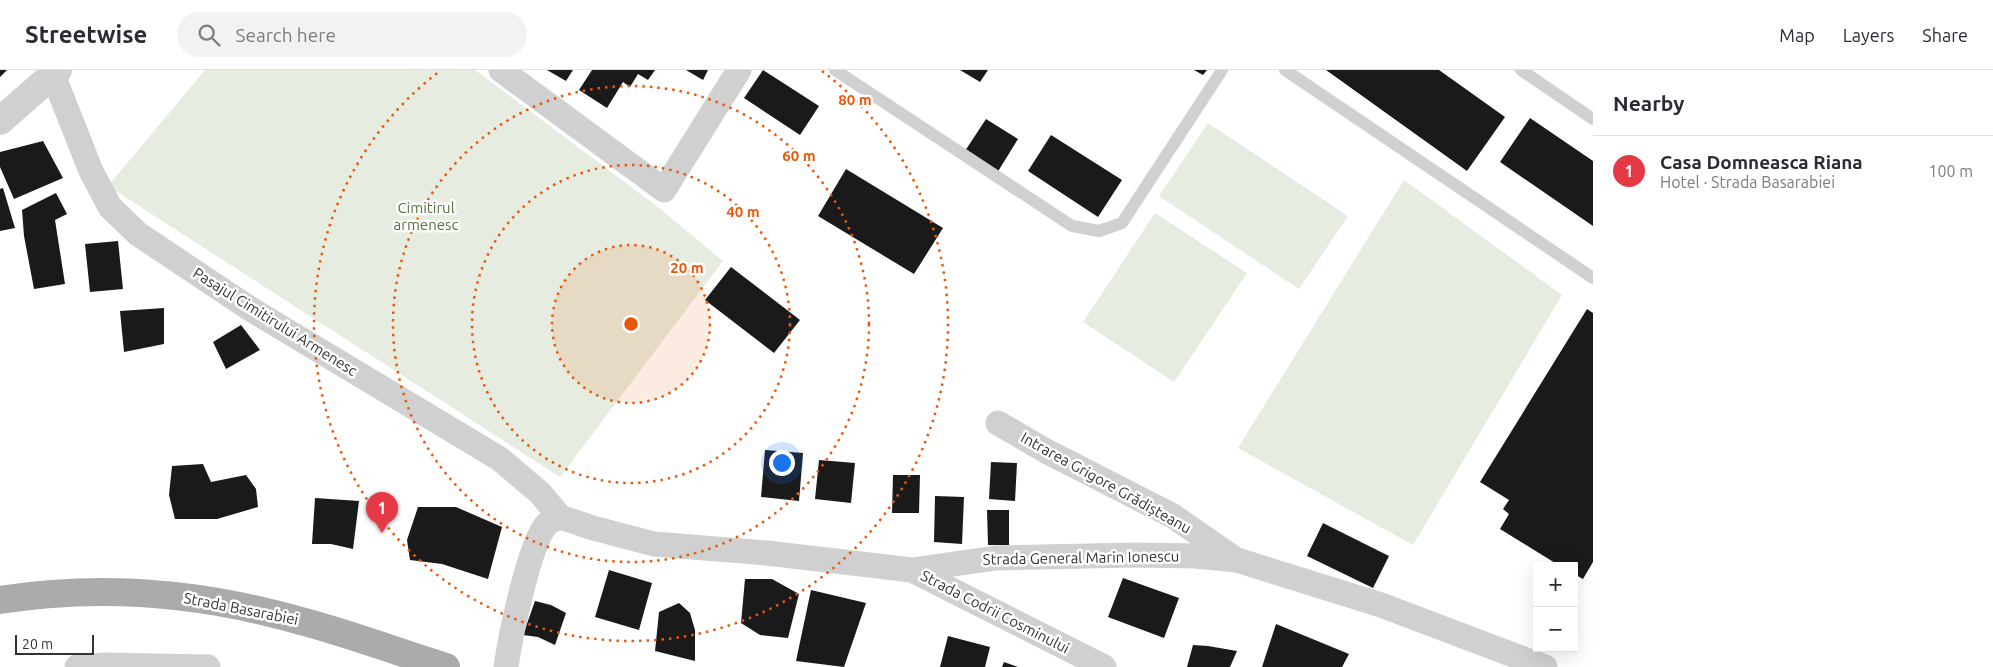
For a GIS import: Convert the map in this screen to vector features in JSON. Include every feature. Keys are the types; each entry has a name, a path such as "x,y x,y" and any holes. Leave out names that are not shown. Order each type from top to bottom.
{"main road":[{"name":"Strada Basarabiei","path":"0,600 44,593 131,591 215,601 301,620 446,667"}],"street":[{"path":"501,70 664,190 739,70"},
{"path":"0,121 56,72"},
{"name":"Pasajul Cimitirului Armenesc","path":"56,72 91,171 110,207 138,234 252,310 500,459 540,493 560,517"},
{"name":"Intrarea Grigore Grădișteanu","path":"998,423 1046,451 1173,516 1237,560"},
{"path":"506,667 509,647 534,551 546,524 560,517"},
{"name":"Strada General Marin Ionescu","path":"560,517 654,544 767,553 912,570 996,558 1136,555 1195,556 1237,560 1381,605 1544,667"},
{"name":"Strada Codrii Cosminului","path":"912,570 1104,667"},
{"path":"77,667 103,665 208,667"}],"lane":[{"path":"835,70 1072,226 1100,231 1122,223 1222,70"},
{"path":"1285,70 1593,278"},
{"path":"1521,70 1593,118"}],"green space":[{"name":"Cimitirul armenesc","path":"205,70 475,70 654,204 723,261 560,477 108,186"},
{"path":"1208,123 1348,216 1299,289 1159,196"},
{"path":"1404,180 1562,295 1413,545 1238,448"},
{"path":"1155,213 1247,273 1174,382 1083,322"}],"building":[{"path":"0,70 7,70 0,77"},
{"path":"547,70 573,70 566,81"},
{"path":"592,70 655,70 648,80 638,74 630,87 623,82 607,108 579,90"},
{"path":"686,70 708,70 703,80"},
{"path":"763,70 819,106 800,135 744,98"},
{"path":"960,70 988,70 980,82"},
{"path":"1194,70 1207,70 1203,75"},
{"path":"1326,70 1439,70 1505,117 1467,171"},
{"path":"1530,118 1593,161 1593,226 1500,162"},
{"path":"986,119 1018,139 997,173 965,151"},
{"path":"1051,135 1122,180 1098,217 1028,171"},
{"path":"43,141 63,178 14,199 0,167 0,152"},
{"path":"846,169 943,228 914,274 818,216"},
{"path":"3,188 15,228 0,231 0,189"},
{"path":"56,193 67,214 55,220 65,284 34,289 24,236 22,210"},
{"path":"118,241 123,289 90,292 85,244"},
{"path":"731,267 800,320 774,353 705,300"},
{"path":"164,308 164,344 124,352 120,311"},
{"path":"1587,309 1593,313 1593,562 1583,579 1578,576 1578,562 1554,562 1500,529 1509,514 1503,509 1509,500 1480,482"},
{"path":"241,325 260,350 226,369 213,342"},
{"path":"765,450 803,453 799,501 761,497"},
{"path":"819,460 855,463 851,503 815,499"},
{"path":"991,462 1017,463 1015,501 989,499"},
{"path":"203,464 211,482 246,475 256,489 258,507 217,519 175,519 169,495 172,466"},
{"path":"893,475 920,475 919,513 892,513"},
{"path":"935,496 964,497 962,544 934,542"},
{"path":"315,498 359,501 353,549 331,544 312,544"},
{"path":"418,507 456,507 502,527 488,579 442,564 410,560 407,540"},
{"path":"987,510 1009,510 1009,545 988,545"},
{"path":"1323,523 1389,556 1373,588 1307,556"},
{"path":"609,570 652,583 639,630 595,617"},
{"path":"1123,578 1179,598 1164,638 1108,617"},
{"path":"745,579 772,579 799,594 788,638 760,635 741,623"},
{"path":"811,590 866,603 844,667 796,661"},
{"path":"535,601 551,605 566,613 555,645 538,637 523,635"},
{"path":"679,603 690,613 695,630 695,661 655,651 659,612"},
{"path":"1276,624 1349,654 1342,667 1262,667"},
{"path":"948,636 990,647 985,667 940,667"},
{"path":"1193,645 1237,651 1230,667 1187,667"},
{"path":"1004,662 1018,667 1002,667"}],"place":[{"name":"Casa Domneasca Riana","path":"382,533"}]}
